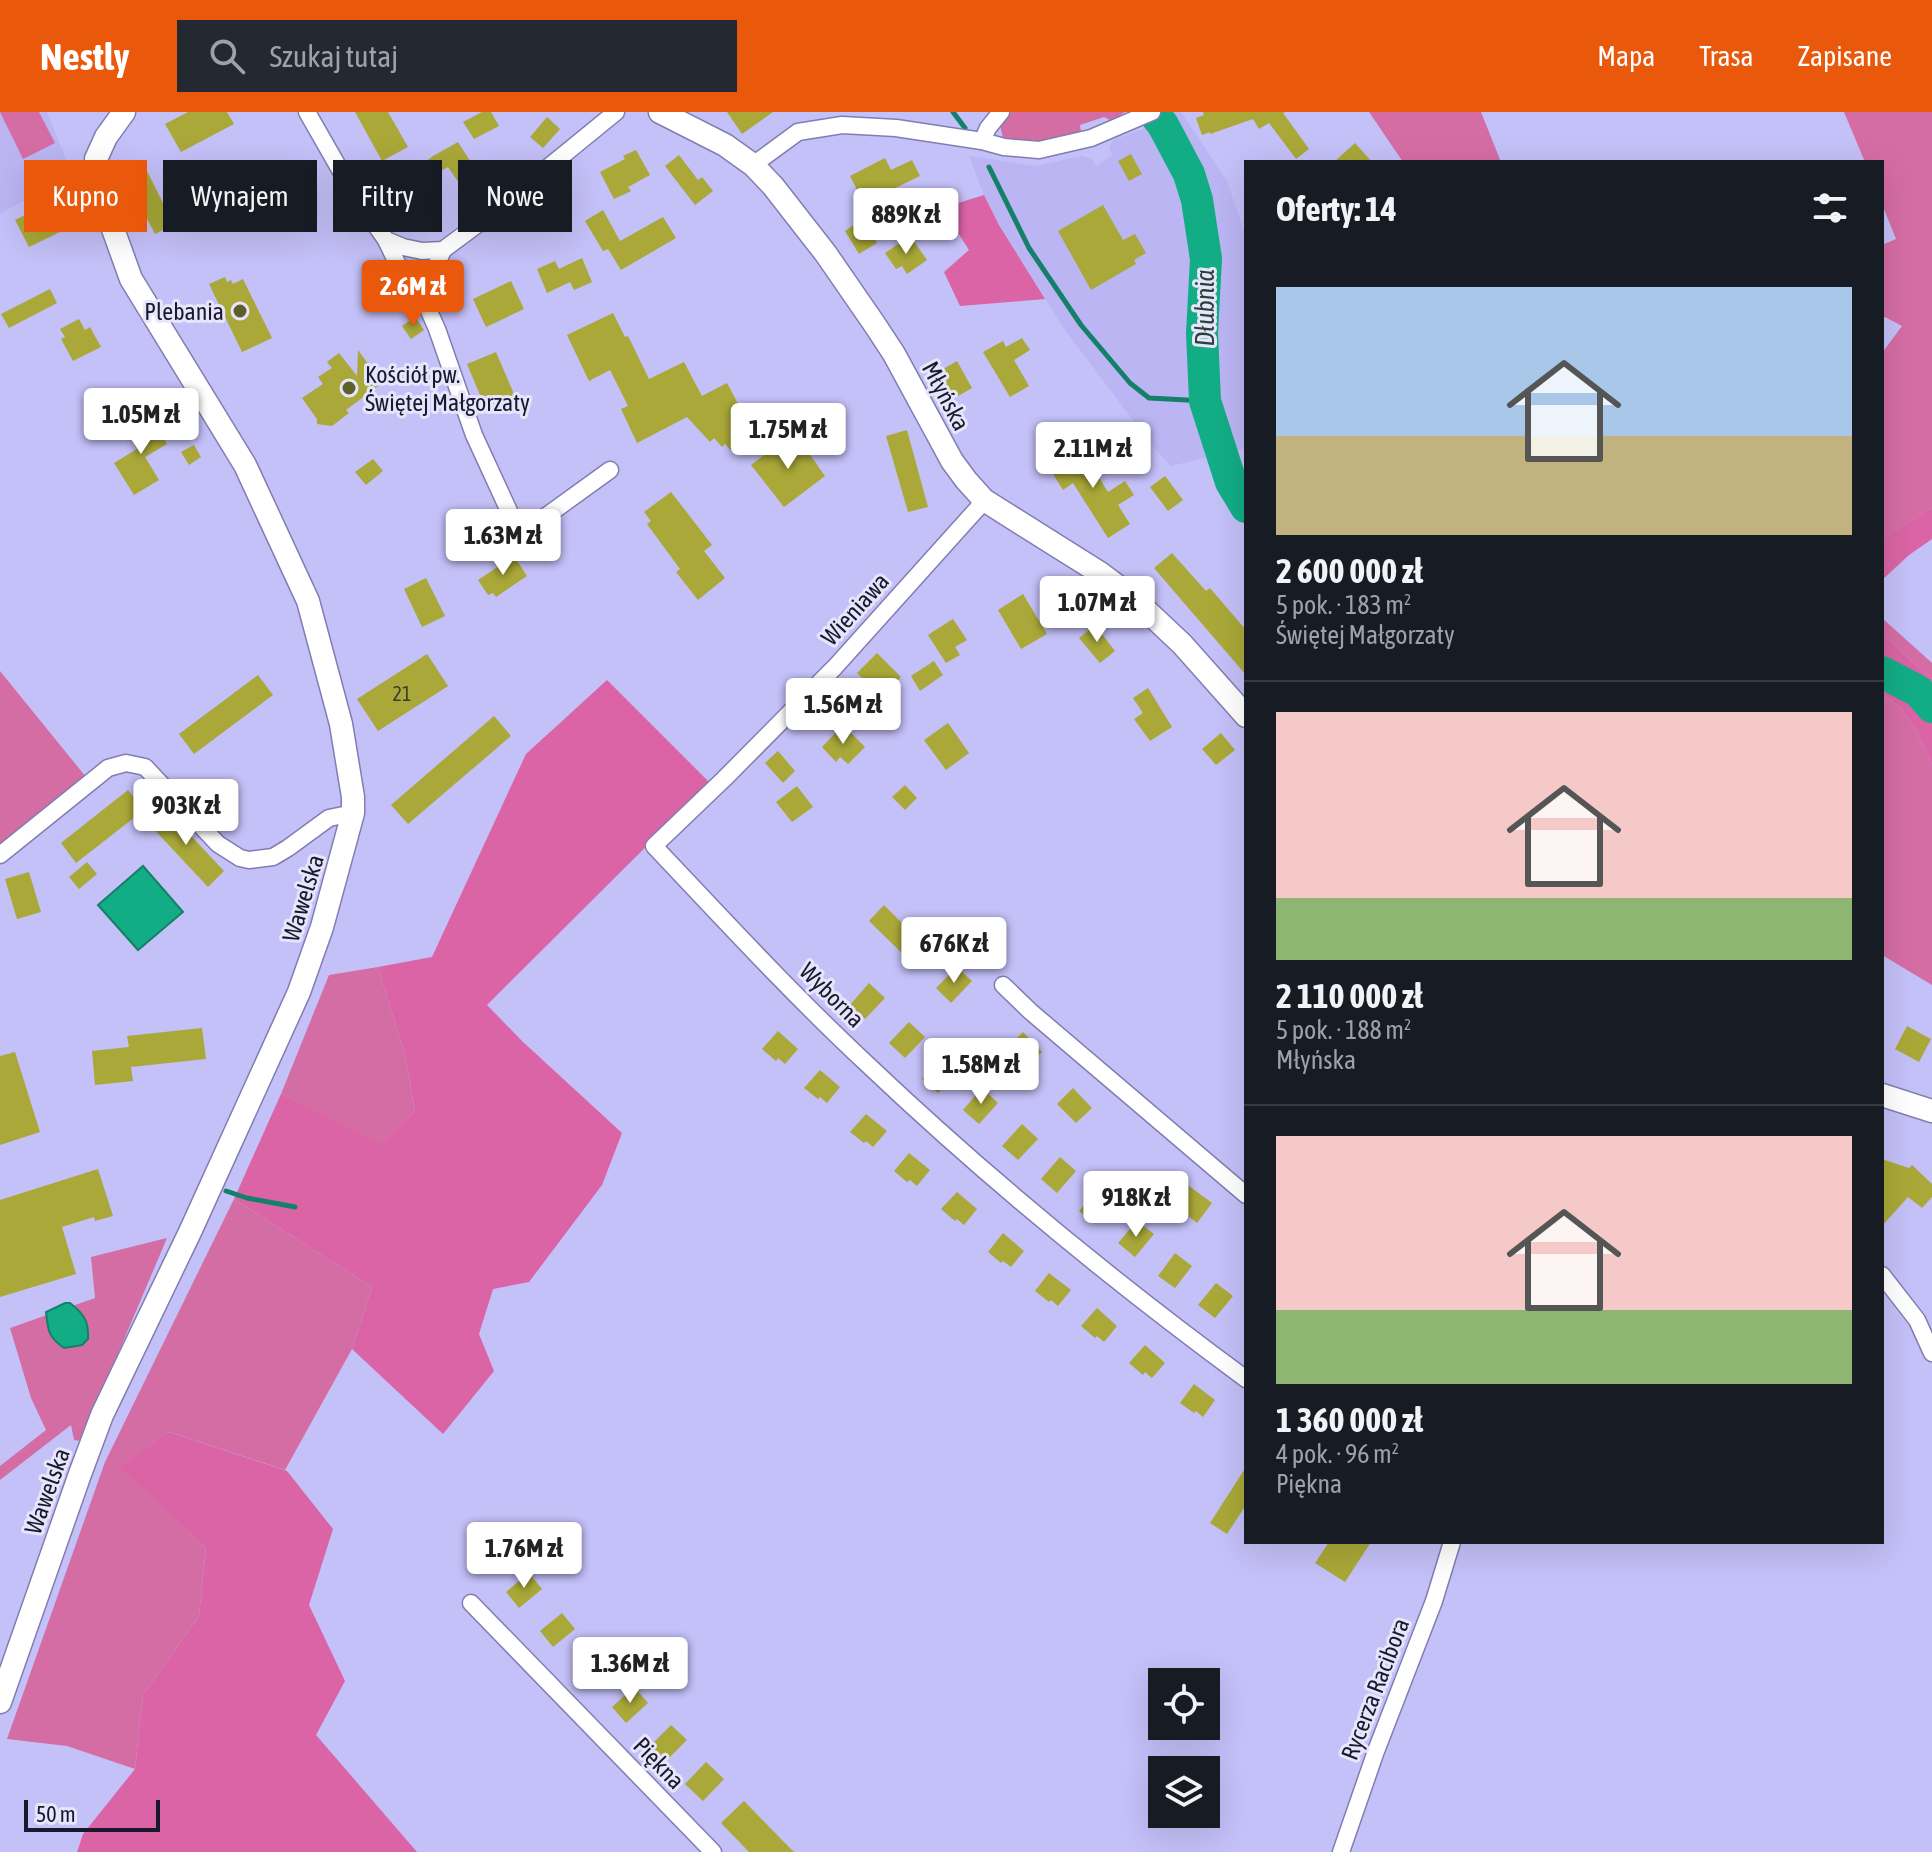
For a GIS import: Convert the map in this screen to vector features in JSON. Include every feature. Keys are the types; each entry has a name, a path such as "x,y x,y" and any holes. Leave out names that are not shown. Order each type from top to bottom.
{"street":[{"name":"Wawelska","path":"0,1702 102,1415 203,1205 299,992 322,927 353,813 341,724 308,601 245,465 131,279 100,193 96,159 106,137 124,112"},
{"path":"307,112 355,196 425,302 474,435 520,535 610,470"},
{"path":"425,302 428,285 443,250 616,112"},
{"name":"Młyńska","path":"660,112 725,145 753,165 773,186 875,325 952,461 984,500 1100,573 1132,597 1182,644 1244,714"},
{"path":"982,141 1001,112"},
{"path":"753,165 798,132 842,125 896,128 1039,150 1091,138 1145,115"},
{"path":"386,240 422,251 443,250"},
{"name":"Wieniawa","path":"654,846 835,667 984,500"},
{"path":"0,855 108,768 126,763 145,767 218,844 240,858 258,860 273,857 329,818 353,813"},
{"name":"Wyborna","path":"654,846 803,1001 920,1113 1039,1218 1157,1313 1244,1378"},
{"path":"1003,985 1244,1193"},
{"path":"1884,1096 1932,1111"},
{"path":"1884,1278 1917,1320 1932,1353"},
{"name":"Rycerza Racibora","path":"1341,1852 1434,1601 1451,1544"},
{"name":"Piękna","path":"471,1603 713,1852"}],"shaded area":[{"path":"0,112 47,112 66,160 24,160 24,201 0,214"},
{"path":"0,112 39,112 55,143 23,159"},
{"path":"1011,112 1125,112 1112,121 1104,117 1080,125 1081,132 1021,143 1003,138 1000,125"},
{"path":"1167,112 1181,112 1227,181 1244,231 1244,448 1171,466 1062,326 999,224 969,156 1034,166 1082,156 1092,159 1096,166 1113,155 1109,147 1113,140 1143,129 1145,120"},
{"path":"1369,112 1481,112 1500,160 1402,160"},
{"path":"1844,112 1932,112 1932,507 1884,539 1884,350 1902,326 1884,318 1884,244 1896,239 1884,209 1884,160 1864,160"},
{"path":"984,195 1045,299 960,306 944,272 969,250 942,208"},
{"path":"1932,507 1932,539 1884,578 1885,538"},
{"path":"1884,620 1932,663 1932,679 1884,636"},
{"path":"1884,636 1932,679 1932,764 1918,734 1891,700 1884,696"},
{"path":"0,671 86,777 0,846"},
{"path":"607,680 710,783 487,1005 622,1133 602,1185 529,1282 493,1289 479,1334 494,1371 443,1434 352,1349 372,1287 234,1199 281,1094 382,1144 415,1111 405,1055 378,967 432,957 526,754"},
{"path":"1884,696 1906,716 1932,764 1932,985 1884,956"},
{"path":"143,866 183,912 138,950 98,905"},
{"path":"378,967 405,1055 415,1111 382,1145 281,1094 329,975"},
{"path":"234,1199 372,1287 352,1349 285,1470 169,1432 120,1467 206,1548 199,1616 143,1695 135,1769 67,1746 7,1739 105,1462"},
{"path":"167,1238 81,1441 74,1440 71,1425 0,1480 0,1466 46,1430 31,1398 10,1328 95,1298 91,1257"},
{"path":"70,1303 82,1314 88,1327 88,1339 82,1345 64,1348 50,1333 46,1312"},
{"path":"169,1432 287,1471 333,1529 309,1605 345,1681 316,1735 417,1852 77,1852 83,1834 135,1769 143,1695 199,1616 206,1548 119,1467"}],"building":[{"path":"188,112 227,112 234,124 181,152 165,124"},
{"path":"355,112 388,112 408,147 381,160"},
{"path":"482,112 491,112 499,126 474,139 463,122"},
{"path":"727,112 773,112 742,134"},
{"path":"1203,112 1286,112 1283,113 1309,149 1296,159 1269,123 1259,129 1253,119 1202,135 1196,118 1204,115"},
{"path":"547,117 560,129 543,148 530,137"},
{"path":"458,142 469,160 458,160 458,182 448,167 442,170 442,160 428,160"},
{"path":"1355,143 1370,160 1336,160"},
{"path":"636,150 650,175 628,187 631,191 614,199 600,172"},
{"path":"1131,154 1142,174 1129,181 1118,161"},
{"path":"679,155 698,180 702,177 713,191 695,205 665,166"},
{"path":"885,158 891,170 912,160 920,176 864,203 850,176"},
{"path":"147,171 163,203 163,230 155,234 147,219"},
{"path":"1103,205 1123,240 1135,234 1146,253 1134,260 1136,264 1091,290 1058,231"},
{"path":"603,210 620,241 663,217 676,238 621,270 608,249 603,251 585,221"},
{"path":"24,216 24,232 60,232 29,247 15,220"},
{"path":"863,219 877,243 859,254 845,231"},
{"path":"910,236 927,260 907,274 902,266 896,269 885,253"},
{"path":"582,258 592,282 574,290 570,282 547,293 537,269 555,261 559,269"},
{"name":"Plebania","path":"225,277 227,282 231,280 233,284 243,279 272,338 242,352 209,284"},
{"path":"511,281 524,309 486,327 473,299"},
{"path":"50,289 57,303 9,328 1,314"},
{"path":"613,313 649,379 684,362 702,396 727,383 737,402 759,423 732,451 725,444 722,447 714,438 710,442 687,417 637,443 621,409 628,406 610,370 589,381 567,335"},
{"path":"415,317 424,330 411,339 402,326"},
{"path":"79,319 85,330 90,327 101,347 73,361 61,339 65,337 60,329"},
{"path":"1022,338 1030,350 1014,360 1029,386 1010,397 983,352 1003,341 1006,347"},
{"name":"Kościół pw. Świętej Małgorzaty","path":"358,350 382,383 346,410 349,413 332,426 317,424 317,419 302,398 323,384 318,377 332,368 327,362 339,353 357,376"},
{"path":"496,352 517,401 488,414 467,364"},
{"path":"957,361 972,388 946,403 931,376"},
{"path":"151,417 167,444 145,457 159,480 134,495 114,463 137,449 127,431"},
{"path":"907,430 928,507 908,512 886,436"},
{"path":"796,435 825,476 784,507 751,465"},
{"path":"194,445 201,457 189,465 181,452"},
{"path":"1079,445 1108,492 1125,481 1134,495 1118,505 1130,524 1108,538 1073,483 1063,490 1048,466"},
{"path":"373,459 383,471 366,485 355,472"},
{"path":"1165,476 1183,500 1168,511 1150,487"},
{"path":"671,492 712,545 704,551 725,578 698,600 676,572 680,569 647,524 651,521 644,512"},
{"path":"1172,553 1206,591 1210,588 1244,628 1244,673 1154,568"},
{"path":"514,556 527,576 496,597 493,593 488,595 478,580"},
{"path":"426,578 445,616 422,627 404,589"},
{"path":"1023,594 1047,634 1021,649 998,610"},
{"path":"953,619 967,640 955,647 960,655 946,663 928,635"},
{"path":"1095,625 1115,651 1100,663 1079,638"},
{"path":"877,653 901,677 881,697 857,673"},
{"path":"427,654 448,686 378,731 357,699"},
{"path":"934,661 943,675 920,691 911,676"},
{"path":"258,675 273,695 194,754 179,734"},
{"path":"1148,688 1172,727 1150,741 1134,719 1143,713 1133,698"},
{"path":"494,716 511,736 408,824 391,805"},
{"path":"948,723 969,753 946,770 924,740"},
{"path":"843,725 865,747 848,764 840,757 836,762 822,747"},
{"path":"1221,733 1235,750 1216,765 1202,749"},
{"path":"778,751 795,771 783,783 765,763"},
{"path":"905,785 917,798 905,810 892,797"},
{"path":"797,786 813,807 792,822 776,802"},
{"path":"128,790 144,810 76,863 61,843"},
{"path":"164,807 224,871 208,887 148,823"},
{"path":"87,862 97,874 79,889 69,877"},
{"path":"29,872 41,912 17,919 5,879"},
{"path":"884,905 909,930 923,917 940,935 911,962 869,921"},
{"path":"957,967 972,981 951,1003 936,988"},
{"path":"869,983 885,998 865,1019 850,1005"},
{"path":"909,1022 925,1037 905,1058 889,1043"},
{"path":"1907,1026 1931,1039 1919,1062 1895,1049"},
{"path":"202,1028 206,1059 131,1067 133,1081 95,1085 92,1051 129,1047 127,1036"},
{"path":"778,1031 798,1049 785,1064 778,1058 776,1061 762,1049"},
{"path":"1023,1032 1042,1052 1026,1067 1007,1048"},
{"path":"15,1052 40,1132 0,1145 0,1056"},
{"path":"942,1058 958,1072 938,1093 922,1079"},
{"path":"820,1070 840,1087 827,1103 804,1088"},
{"path":"982,1088 998,1103 979,1124 963,1110"},
{"path":"1073,1088 1092,1108 1076,1123 1057,1104"},
{"path":"866,1114 887,1131 873,1147 850,1132"},
{"path":"1022,1124 1038,1139 1018,1160 1002,1146"},
{"path":"909,1153 930,1170 917,1186 894,1171"},
{"path":"1060,1157 1076,1171 1057,1193 1041,1179"},
{"path":"1884,1160 1909,1168 1912,1165 1932,1184 1932,1197 1922,1208 1908,1197 1884,1224"},
{"path":"98,1169 113,1216 95,1221 94,1217 62,1227 76,1274 0,1297 0,1200"},
{"path":"1181,1180 1212,1203 1197,1223 1166,1199"},
{"path":"1098,1189 1114,1203 1096,1224 1079,1211"},
{"path":"957,1192 977,1209 964,1225 941,1209"},
{"path":"1137,1221 1154,1234 1135,1257 1118,1243"},
{"path":"1003,1233 1024,1251 1011,1267 988,1252"},
{"path":"1175,1253 1192,1266 1175,1288 1158,1276"},
{"path":"1049,1273 1071,1290 1058,1306 1035,1291"},
{"path":"1216,1283 1233,1296 1215,1318 1198,1305"},
{"path":"1097,1308 1117,1326 1104,1342 1081,1326"},
{"path":"1145,1345 1165,1363 1152,1378 1145,1372 1143,1375 1129,1363"},
{"path":"1194,1384 1215,1400 1203,1417 1180,1403"},
{"path":"1244,1470 1244,1508 1227,1534 1210,1523"},
{"path":"1328,1544 1370,1544 1345,1582 1315,1563"},
{"path":"529,1573 542,1589 519,1608 506,1592"},
{"path":"562,1613 575,1629 553,1647 540,1631"},
{"path":"594,1652 609,1669 587,1689 572,1672"},
{"path":"634,1687 648,1703 626,1723 612,1707"},
{"path":"671,1725 687,1740 665,1762 650,1746"},
{"path":"706,1762 724,1779 703,1801 685,1784"},
{"path":"744,1801 794,1852 749,1852 721,1823"}],"waterway":[{"path":"953,112 965,128"},
{"name":"Dłubnia","path":"1153,112 1189,174 1197,200 1206,259 1202,333 1205,401 1231,482 1244,504"},
{"path":"989,167 1029,248 1081,325 1130,383 1149,398 1205,401"},
{"name":"Dłubnia","path":"1884,673 1918,691 1932,707"},
{"path":"226,1191 295,1207"}],"place":[{"name":"Plebania","path":"240,311"},
{"name":"Kościół pw. Świętej Małgorzaty","path":"349,388"}]}
